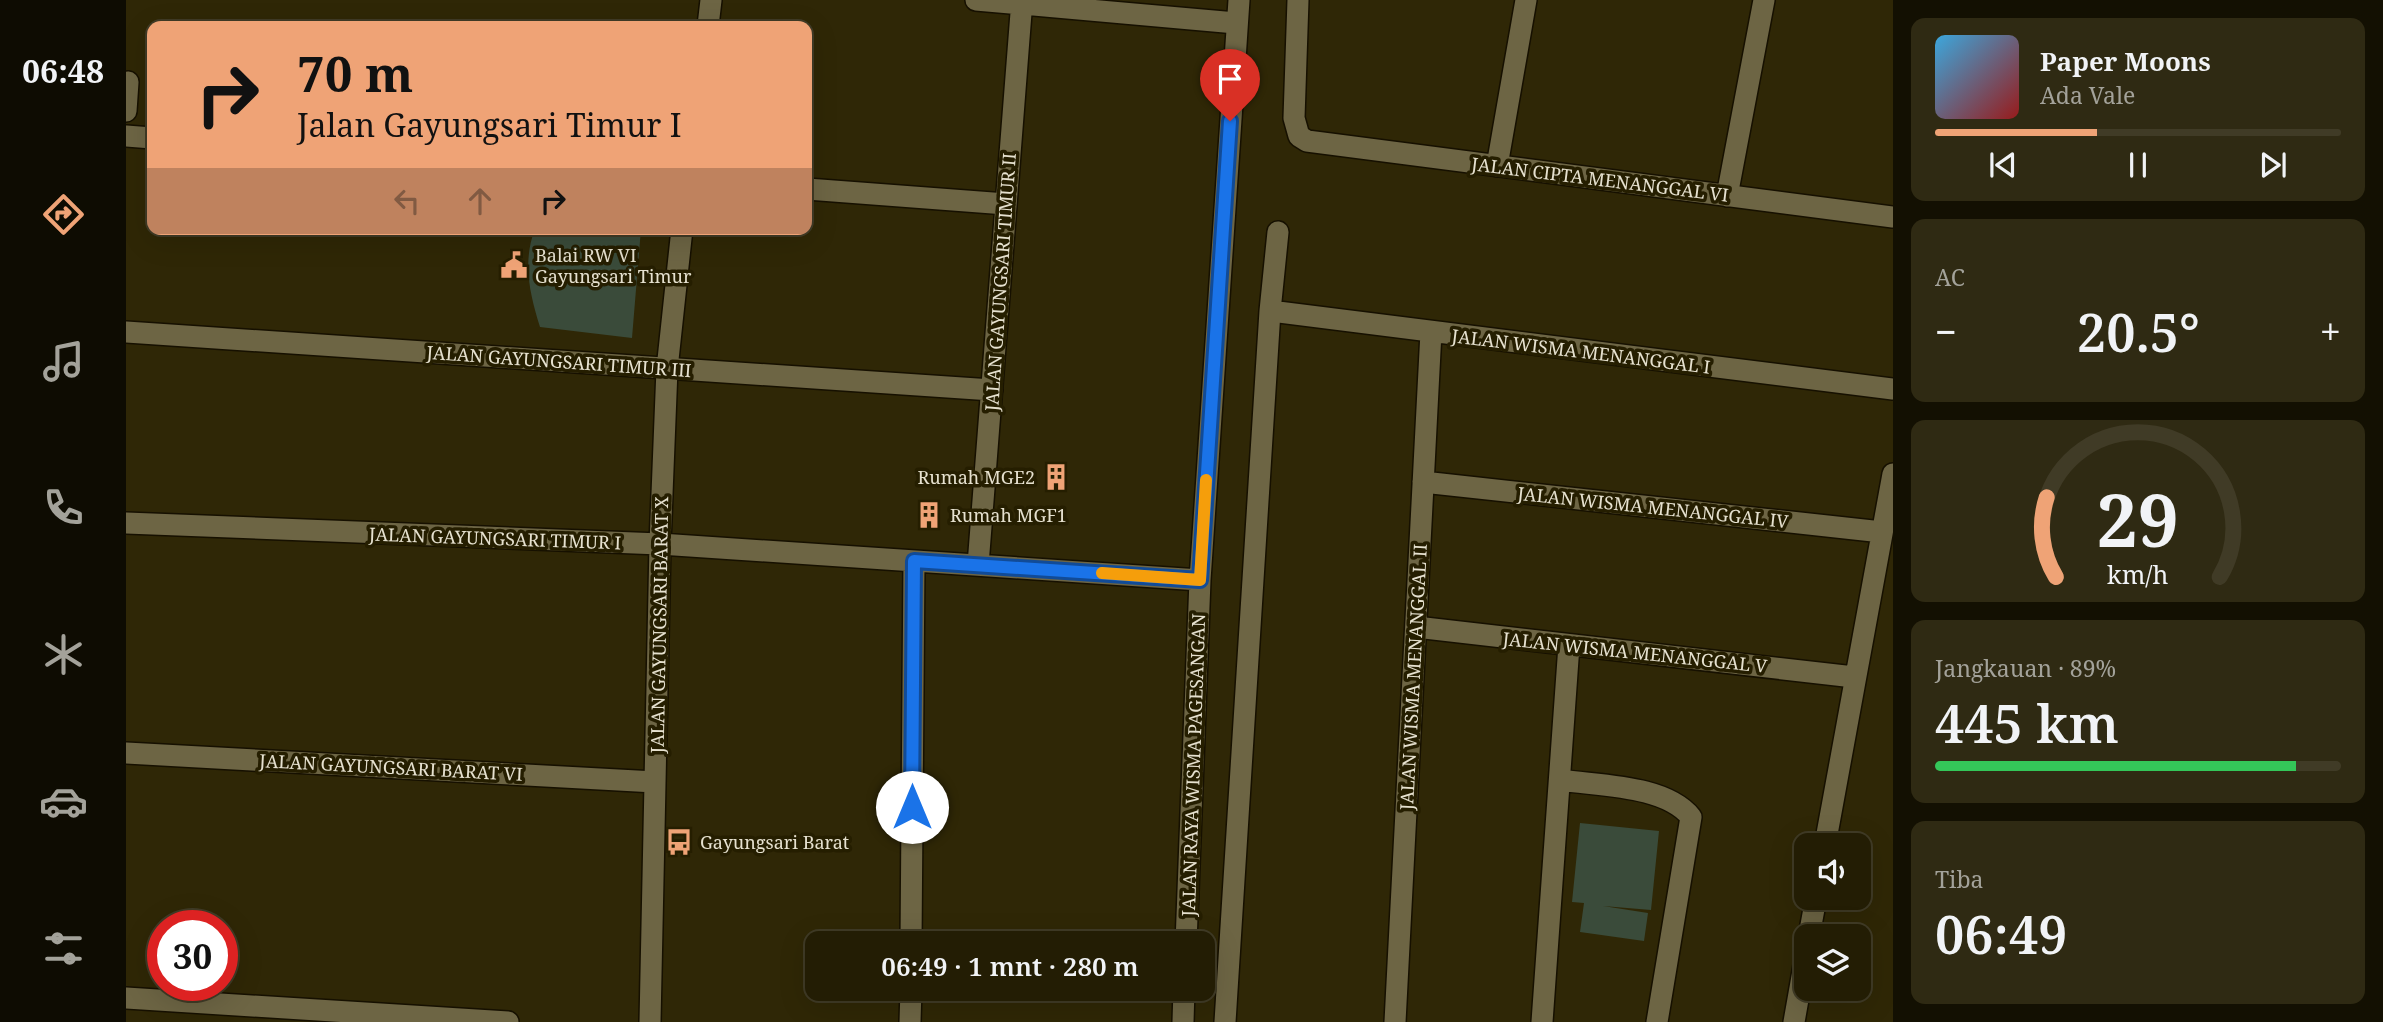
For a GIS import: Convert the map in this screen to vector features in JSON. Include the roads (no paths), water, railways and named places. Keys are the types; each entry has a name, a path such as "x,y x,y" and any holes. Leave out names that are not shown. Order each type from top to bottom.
{"street":[{"path":"709,21 711,0"},
{"path":"976,0 1236,23"},
{"name":"JALAN RAYA WISMA PAGESANGAN","path":"1186,931 1200,580 1239,0"},
{"name":"JALAN CIPTA MENANGGAL VI","path":"1298,0 1294,118 1299,136 1307,141 1893,217"},
{"path":"1497,166 1526,0"},
{"path":"1727,195 1764,0"},
{"name":"JALAN GAYUNGSARI TIMUR II","path":"978,565 1022,2"},
{"path":"126,111 128,82"},
{"path":"126,136 147,138"},
{"path":"812,189 1006,204"},
{"path":"1225,1022 1270,311 1278,232"},
{"name":"JALAN GAYUNGSARI BARAT X","path":"650,1022 660,544 667,369 681,235"},
{"name":"JALAN WISMA MENANGGAL I","path":"1270,311 1893,390"},
{"name":"JALAN GAYUNGSARI TIMUR III","path":"126,332 992,390"},
{"name":"JALAN WISMA MENANGGAL II","path":"1395,1022 1431,332"},
{"path":"1827,833 1893,474"},
{"name":"JALAN WISMA MENANGGAL IV","path":"1423,482 1882,532"},
{"name":"JALAN GAYUNGSARI TIMUR I","path":"126,523 660,544 1200,580"},
{"path":"911,931 914,561"},
{"name":"JALAN WISMA MENANGGAL V","path":"1416,626 1854,677"},
{"path":"1542,1022 1569,645"},
{"name":"JALAN GAYUNGSARI BARAT VI","path":"126,753 655,782"},
{"path":"1561,780 1662,795 1681,805 1691,817 1657,1022"},
{"path":"126,998 508,1022"},
{"path":"911,1001 911,1022"},
{"path":"1183,1022 1184,1001"},
{"path":"1794,1022 1798,1001"}],"place":[{"name":"Balai RW VI Gayungsari Timur","path":"514,265"},
{"name":"Rumah MGE2","path":"1056,477"},
{"name":"Rumah MGF1","path":"929,515"},
{"name":"Gayungsari Barat","path":"679,842"}]}
